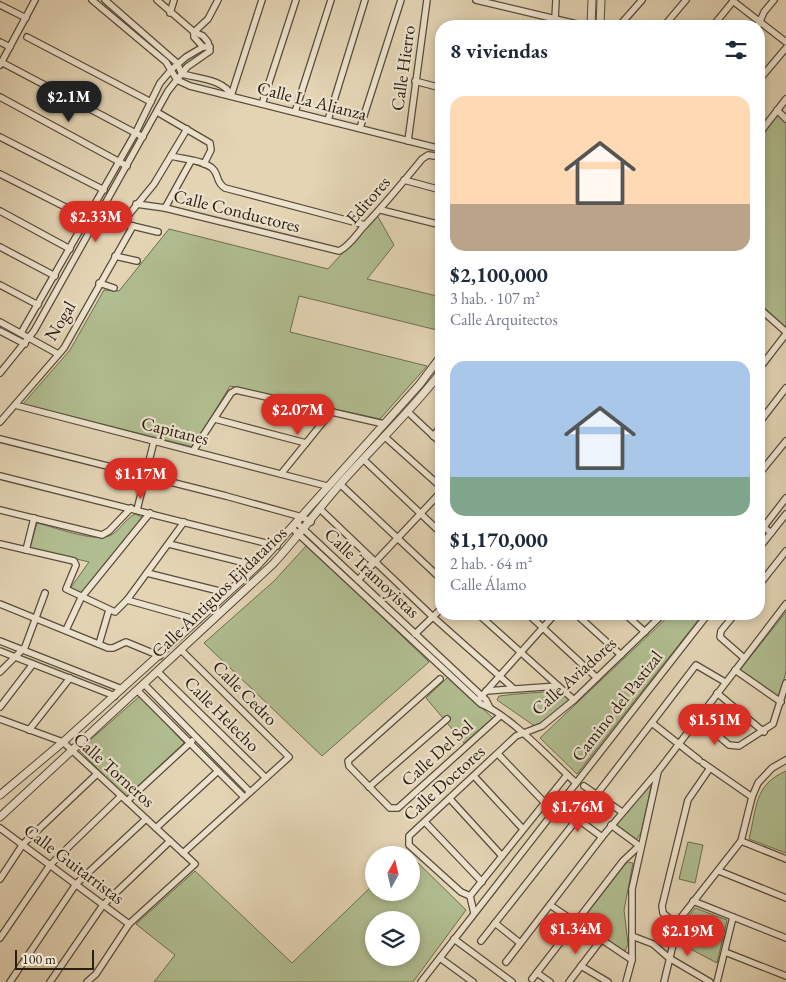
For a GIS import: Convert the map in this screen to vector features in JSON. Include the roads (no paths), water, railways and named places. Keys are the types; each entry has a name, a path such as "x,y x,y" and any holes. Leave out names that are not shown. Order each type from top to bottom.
{"street":[{"path":"35,0 1,63 143,137"},
{"path":"92,0 166,62 177,80"},
{"path":"105,0 177,63 182,74"},
{"path":"157,0 194,32 203,36 210,47"},
{"path":"170,13 174,0"},
{"path":"194,32 208,18 218,0"},
{"path":"232,96 262,0"},
{"path":"262,104 296,0"},
{"path":"295,112 331,0"},
{"path":"328,120 365,0"},
{"path":"360,128 401,0"},
{"name":"Calle Hierro","path":"408,141 427,0"},
{"path":"476,0 556,20"},
{"path":"552,19 556,0"},
{"path":"591,20 592,0"},
{"path":"600,20 601,0"},
{"path":"624,20 642,0"},
{"path":"669,20 686,0"},
{"path":"718,20 734,0 756,20"},
{"path":"761,20 774,0"},
{"path":"0,5 26,18"},
{"path":"765,27 785,40"},
{"path":"194,32 194,37 203,47"},
{"path":"27,38 150,102"},
{"path":"0,42 10,46"},
{"path":"21,333 104,190 160,83 177,63 203,47 210,47"},
{"path":"0,373 30,338 99,218 168,91 192,63 207,56 210,47"},
{"path":"765,73 786,48"},
{"path":"182,74 222,85 228,88 232,96"},
{"name":"Calle La Alianza","path":"177,80 190,86 435,148"},
{"path":"415,81 435,86"},
{"path":"0,97 127,166"},
{"path":"765,126 786,99"},
{"path":"777,110 786,119"},
{"path":"157,112 210,143 211,150 204,164"},
{"path":"122,223 154,184 187,129"},
{"path":"0,137 104,190"},
{"name":"Editores","path":"331,250 344,249 364,225 381,210 422,159 428,155 435,156"},
{"path":"171,156 204,164 214,169 218,182 225,188 364,225"},
{"path":"165,208 190,161"},
{"path":"0,174 87,218"},
{"path":"404,180 435,188"},
{"name":"Calle Conductores","path":"136,204 165,208 331,250"},
{"path":"381,210 435,224"},
{"path":"0,211 70,248"},
{"path":"99,218 158,232"},
{"name":"Nogal","path":"0,422 68,340 133,226"},
{"path":"0,247 55,276"},
{"path":"115,256 137,260"},
{"path":"99,283 114,288"},
{"path":"0,285 38,305"},
{"path":"765,315 786,333 765,361"},
{"path":"0,322 58,354"},
{"path":"0,331 25,344"},
{"name":"Calle Antiguos Ejidatarios","path":"0,795 122,690 257,566 295,526 327,486 384,424 435,363"},
{"name":"Calle Antiguos Ejidatarios","path":"0,817 273,564 302,533 340,484 408,412 435,379"},
{"path":"765,414 786,388"},
{"path":"193,451 233,391 241,390 384,424"},
{"name":"Capitanes","path":"15,405 327,486"},
{"path":"281,474 332,411"},
{"path":"408,412 433,436 435,434"},
{"path":"215,419 306,443"},
{"path":"384,436 435,482"},
{"path":"0,439 302,517 311,522"},
{"path":"765,466 786,440"},
{"path":"0,510 102,535 134,509 154,441"},
{"path":"363,459 435,527"},
{"path":"0,476 277,546"},
{"path":"340,484 435,573"},
{"path":"765,521 786,498"},
{"path":"358,580 435,499"},
{"path":"320,510 433,617 415,634"},
{"path":"66,630 81,598 150,513"},
{"path":"765,540 786,514"},
{"path":"26,550 34,518"},
{"path":"0,544 74,561 76,565 66,585 66,589 81,598 109,610 117,611 184,522"},
{"name":"Calle Tramoyistas","path":"295,526 481,696"},
{"path":"765,528 771,533"},
{"name":"Calle Tramoyistas","path":"302,533 358,580 481,696 490,708 521,733 576,783"},
{"path":"169,544 257,566"},
{"path":"765,577 786,551"},
{"path":"147,573 227,593"},
{"path":"0,672 22,650 45,593"},
{"path":"127,600 198,620"},
{"path":"0,604 111,648 126,642 160,656"},
{"path":"506,962 611,825 659,770 786,604"},
{"path":"99,644 109,610"},
{"path":"436,620 514,689"},
{"path":"484,620 574,700"},
{"path":"534,620 597,678"},
{"path":"481,696 549,620"},
{"path":"583,620 621,655"},
{"path":"632,620 645,632"},
{"name":"Calle Aviadores","path":"521,733 542,726 574,700 657,620"},
{"name":"Camino del Pastizal","path":"421,982 703,620"},
{"path":"730,620 721,631 720,637 744,658"},
{"path":"0,641 122,690"},
{"path":"0,650 115,696"},
{"name":"Calle Cedro","path":"181,650 289,757 266,778"},
{"path":"0,707 33,664"},
{"path":"596,794 693,667 699,665 725,682"},
{"path":"735,670 783,699"},
{"name":"Calle Helecho","path":"158,672 266,778"},
{"path":"29,730 70,678"},
{"path":"440,679 349,758 348,764 369,787 446,719"},
{"path":"698,718 732,747 739,746 764,732 773,724 783,699 786,684"},
{"path":"144,685 250,792"},
{"path":"481,696 514,689 558,686"},
{"path":"138,691 244,797"},
{"path":"717,693 764,732"},
{"name":"Calle Del Sol","path":"369,787 392,810 398,808 500,716"},
{"name":"Calle Torneros","path":"0,719 63,742 195,864 129,924"},
{"path":"652,723 710,768 752,797"},
{"name":"Calle Doctores","path":"470,896 461,892 409,845 409,836 521,733"},
{"path":"126,801 196,738"},
{"path":"498,754 544,802"},
{"path":"664,982 677,925 693,901 719,871 740,841 752,797 764,775 786,760"},
{"path":"677,925 663,913 662,906 688,800 710,768"},
{"path":"626,982 632,960 631,895 640,847 659,770"},
{"path":"156,828 218,771"},
{"path":"0,879 23,844 97,774"},
{"path":"474,913 470,896 567,775"},
{"path":"474,776 523,829"},
{"path":"182,853 266,778"},
{"path":"584,786 622,812"},
{"path":"0,938 50,865 121,796"},
{"path":"450,799 502,856"},
{"path":"568,812 602,837"},
{"path":"481,941 577,818"},
{"path":"10,982 76,884 146,819"},
{"path":"425,822 482,882"},
{"path":"611,825 640,847"},
{"name":"Calle Guitarristas","path":"0,828 129,924"},
{"path":"50,982 103,905 170,841"},
{"path":"740,841 786,859"},
{"path":"532,979 623,861 640,847"},
{"path":"719,871 786,898"},
{"path":"693,901 786,938"},
{"path":"550,905 632,960"},
{"path":"718,982 733,916"},
{"path":"495,923 520,943"},
{"path":"87,982 96,974 129,924"},
{"path":"632,936 653,944 669,958 710,982"},
{"path":"454,939 512,982"},
{"path":"569,982 600,940"},
{"path":"725,952 786,976"},
{"path":"440,958 473,982"},
{"path":"581,966 608,982"},
{"path":"537,973 550,982"}]}
